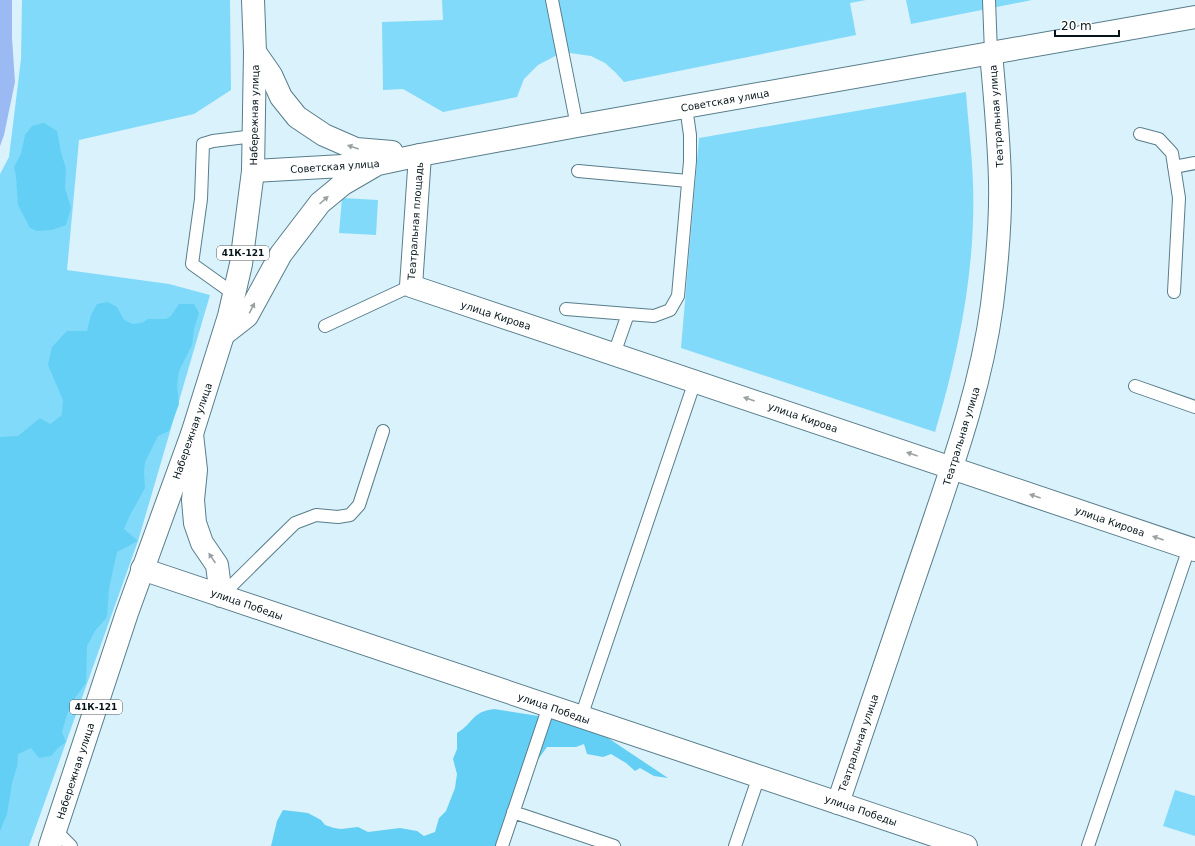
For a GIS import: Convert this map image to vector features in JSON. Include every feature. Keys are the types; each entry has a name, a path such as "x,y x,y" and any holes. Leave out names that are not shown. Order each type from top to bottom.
{"street":[{"name":"Набережная улица","path":"53,838 142,569 192,434 224,334 234,294 241,264 253,171 255,52 253,0"},
{"name":"Советская улица","path":"253,171 378,164 577,126 1195,17"},
{"path":"255,52 271,75 281,97 297,117 324,135 356,148 420,155"},
{"name":"Театральная улица","path":"838,803 952,468 982,362 992,307 997,262 999,217 1000,182 991,53"},
{"name":"Театральная площадь","path":"411,286 420,155"},
{"path":"224,334 247,316 280,254 320,203 343,184 378,164"},
{"name":"улица Кирова","path":"411,286 1192,549"},
{"path":"192,434 196,470 193,500 195,523 202,543 217,566 221,596"},
{"name":"улица Победы","path":"142,569 966,846"}],"lane":[{"path":"552,0 577,126"},
{"path":"989,0 991,53"},
{"path":"566,309 654,316 670,310 678,296 690,161 690,135 686,107"},
{"path":"1140,134 1159,139 1172,153 1179,198 1176,277 1174,292"},
{"path":"234,294 192,264 201,198 203,144 213,141 254,136"},
{"path":"1174,167 1195,163"},
{"path":"578,171 688,180"},
{"path":"324,326 411,286"},
{"path":"614,354 628,314"},
{"path":"581,717 695,381"},
{"path":"1135,386 1195,407"},
{"path":"221,596 295,523 316,515 338,517 350,515 359,505 383,431"},
{"path":"1088,846 1192,549"},
{"path":"502,846 549,706"},
{"path":"735,846 759,776"},
{"path":"513,812 614,846"},
{"path":"53,838 71,846"}],"shaded area":[{"path":"0,0 12,0 12,38 15,82 4,135 0,146"},
{"path":"22,0 230,0 231,90 194,114 79,140 67,270 169,284 210,295 138,541 29,846 0,846 0,174 9,157 21,59"},
{"path":"442,0 866,0 850,3 856,35 624,82 605,63 591,56 563,52 538,65 524,79 517,97 443,112 403,89 383,90 382,22 443,20"},
{"path":"906,0 1032,0 911,24"},
{"path":"966,92 973,183 972,246 969,278 958,340 944,402 935,432 681,348 699,138"},
{"path":"44,123 57,131 66,169 65,188 71,208 66,225 52,230 37,231 30,228 18,205 14,167 21,154 25,135 32,126"},
{"path":"342,198 378,200 376,235 339,233"},
{"path":"108,302 117,307 124,320 133,324 142,323 148,319 166,319 171,316 179,304 194,304 199,313 194,329 192,345 179,371 177,386 179,404 169,431 158,436 145,462 145,488 124,529 138,541 117,552 109,588 107,617 95,631 87,646 86,683 72,702 66,718 62,732 66,742 51,756 39,758 31,748 18,754 17,767 12,783 7,814 0,831 0,437 18,436 40,418 50,424 62,415 63,400 48,365 52,347 67,331 87,331 91,315 97,304"},
{"path":"494,709 558,719 608,738 668,778 654,776 640,768 635,771 626,763 611,754 603,757 587,754 584,744 576,747 547,747 526,776 529,789 503,846 271,846 277,821 283,810 308,813 321,820 325,825 334,828 341,829 358,827 368,832 400,828 417,831 424,836 435,832 439,818 446,811 455,788 457,774 453,759 457,749 457,733 477,715 487,710"},
{"path":"1175,790 1195,796 1195,836 1163,826"}]}
